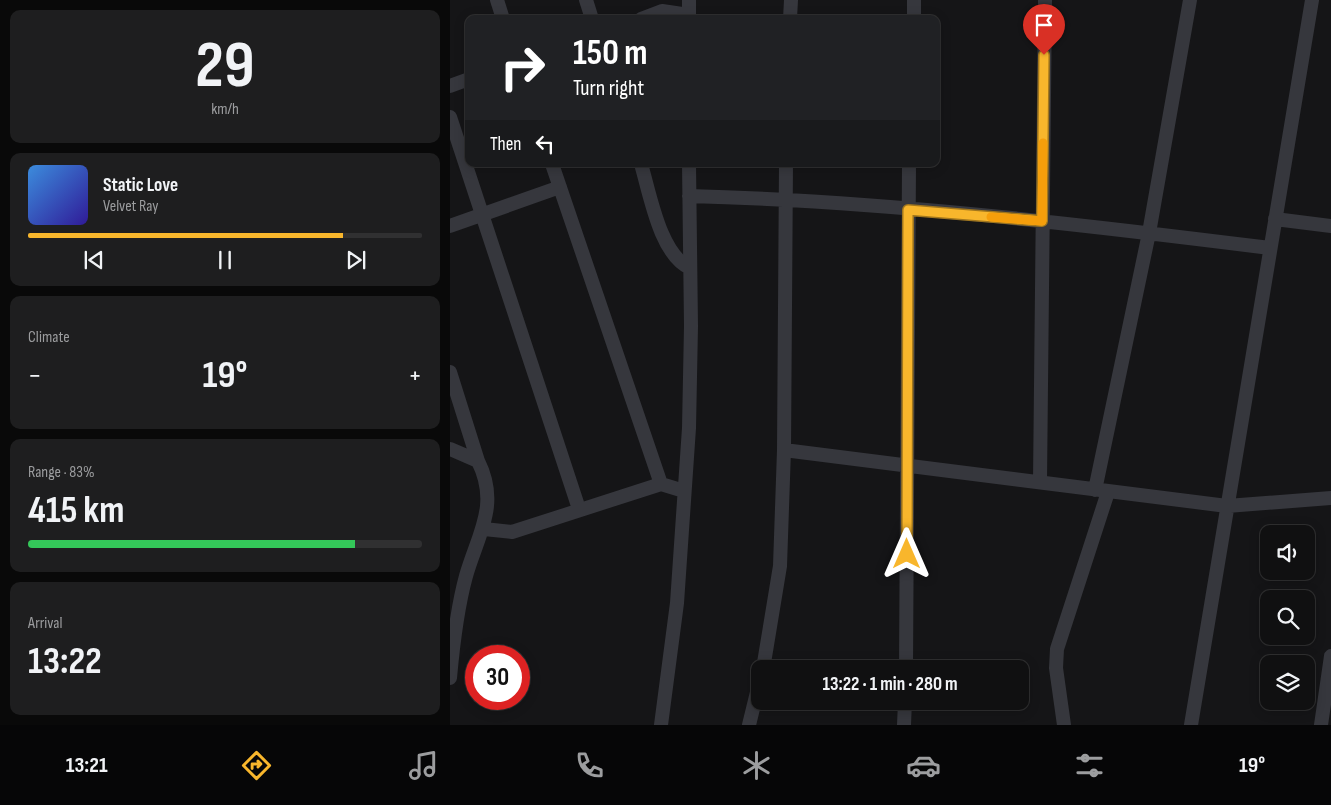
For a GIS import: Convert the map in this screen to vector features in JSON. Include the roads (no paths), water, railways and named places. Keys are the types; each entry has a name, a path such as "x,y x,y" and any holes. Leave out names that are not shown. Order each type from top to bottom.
{"street":[{"path":"497,0 503,15"},
{"path":"586,0 591,15"},
{"path":"689,0 689,15"},
{"path":"790,15 791,0"},
{"path":"914,0 914,15"},
{"path":"1040,482 1045,0"},
{"path":"1064,725 1056,668 1057,650 1101,491 1190,0"},
{"path":"1191,725 1312,0"},
{"path":"652,15 662,11 680,15"},
{"path":"450,86 465,80"},
{"path":"450,117 465,162"},
{"path":"466,167 579,509"},
{"path":"553,167 661,484"},
{"path":"642,167 666,244 678,262 690,268"},
{"path":"661,725 677,603 689,428 689,167"},
{"path":"764,660 780,566 784,450 786,167"},
{"path":"906,660 909,167"},
{"path":"450,226 560,188"},
{"path":"689,196 785,198 1042,221 1270,248"},
{"path":"1275,219 1331,226"},
{"path":"450,372 478,461 484,473 487,491 487,514 484,529 466,575 455,635 450,678"},
{"path":"450,450 478,461"},
{"path":"784,450 1227,506 1331,498"},
{"path":"484,529 512,532 661,484 684,491"},
{"path":"1321,725 1331,656"},
{"path":"749,725 753,710"},
{"path":"904,725 905,710"}]}
